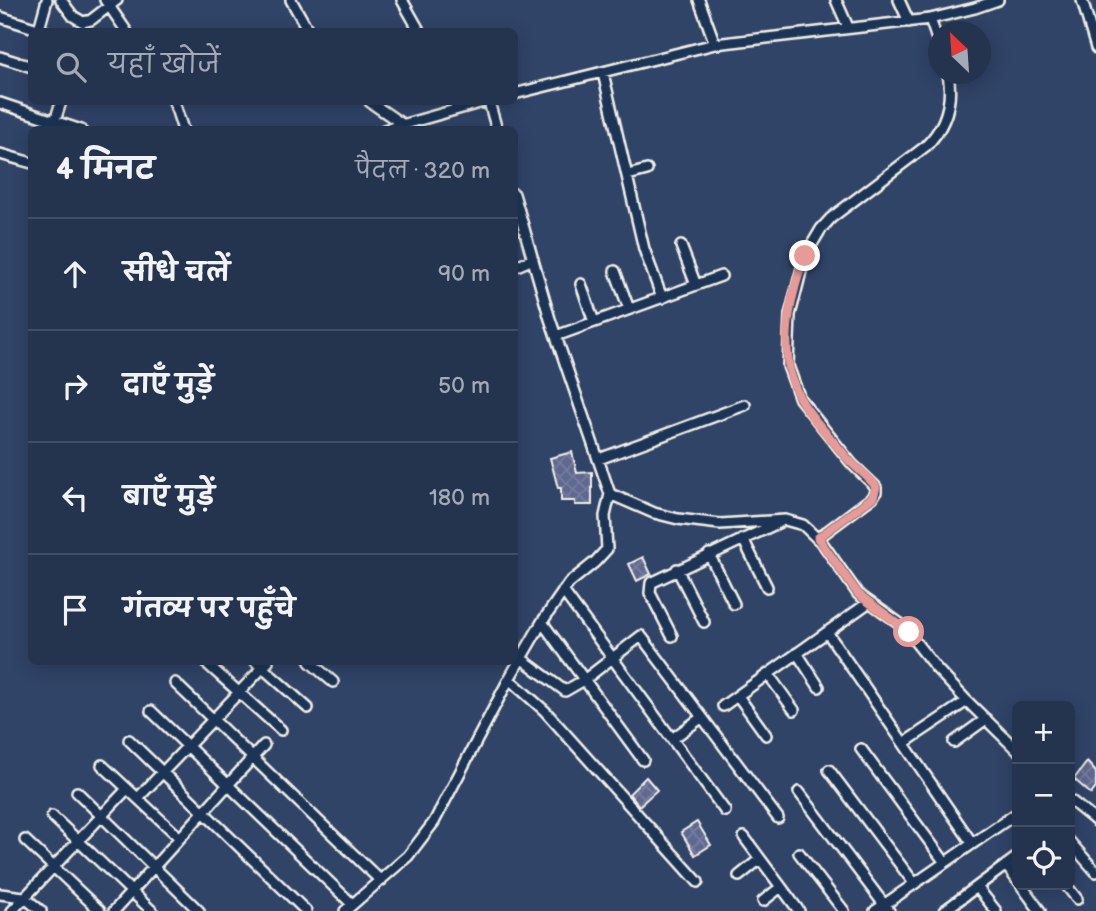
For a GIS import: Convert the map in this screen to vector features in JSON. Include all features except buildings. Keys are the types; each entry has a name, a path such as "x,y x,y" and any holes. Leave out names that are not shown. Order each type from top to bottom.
{"street":[{"path":"43,28 47,0"},
{"path":"61,0 73,16 83,22 91,20 110,2 125,28"},
{"path":"291,0 307,28"},
{"path":"402,0 418,28"},
{"path":"699,0 715,44"},
{"path":"836,0 848,27"},
{"path":"899,0 908,22"},
{"path":"518,93 715,44 930,19 974,4 998,0"},
{"path":"1082,0 1096,48"},
{"path":"0,17 36,28"},
{"path":"0,57 28,66"},
{"path":"603,72 644,249 662,298"},
{"path":"818,538 873,497 876,487 852,464 804,405 790,376 787,354 790,315 800,270 813,239 831,218 926,146 935,136 944,124 948,84"},
{"path":"0,103 69,126"},
{"path":"55,121 60,105"},
{"path":"175,105 182,126"},
{"path":"374,105 402,124"},
{"path":"396,126 460,105"},
{"path":"490,105 496,126"},
{"path":"0,154 28,162"},
{"path":"628,175 647,170"},
{"path":"151,711 349,908 408,856 435,822 509,679 542,622 562,591 607,549 605,516 610,494 556,336 518,208"},
{"path":"681,246 696,285"},
{"path":"518,265 533,259"},
{"path":"615,271 629,309"},
{"path":"556,336 721,276"},
{"path":"581,285 594,322"},
{"path":"599,459 745,405"},
{"path":"610,494 654,513 678,519 720,524 785,520 803,525 818,538 851,586 868,603 902,625 936,668 1012,745"},
{"path":"672,636 649,587 655,580 785,520"},
{"path":"743,539 767,587"},
{"path":"709,554 734,604"},
{"path":"677,569 704,622"},
{"path":"562,591 724,811"},
{"path":"723,706 868,603"},
{"path":"542,622 643,760"},
{"path":"827,632 972,843"},
{"path":"522,659 565,691 584,680 641,636 778,818"},
{"path":"797,653 819,687"},
{"path":"208,665 281,730"},
{"path":"138,798 239,692 260,665"},
{"path":"264,665 307,708"},
{"path":"313,665 333,682"},
{"path":"768,674 794,710"},
{"path":"509,679 545,711 698,882"},
{"path":"175,683 381,881"},
{"path":"738,695 766,735"},
{"path":"904,743 967,701"},
{"path":"672,739 701,718"},
{"path":"954,742 986,719"},
{"path":"129,740 306,911"},
{"path":"114,911 264,745"},
{"path":"860,749 944,862"},
{"path":"102,765 180,838"},
{"path":"829,770 914,883"},
{"path":"12,911 127,789"},
{"path":"77,792 199,911"},
{"path":"799,792 887,908"},
{"path":"1075,804 1096,821"},
{"path":"52,816 152,911"},
{"path":"875,911 887,908 914,883 1012,816"},
{"path":"744,837 799,911"},
{"path":"25,841 100,911"},
{"path":"1075,848 1096,872"},
{"path":"799,853 844,911"},
{"path":"740,876 760,859"},
{"path":"944,911 1012,861"},
{"path":"1006,865 1012,873"},
{"path":"763,901 781,887"},
{"path":"977,887 996,911"},
{"path":"1025,890 1040,911"},
{"path":"1070,890 1077,899"},
{"path":"0,894 25,898 41,911"}],"route":[{"path":"805,256 790,315 787,354 790,376 804,405 852,464 876,487 873,497 818,538 858,594 909,632"}]}
